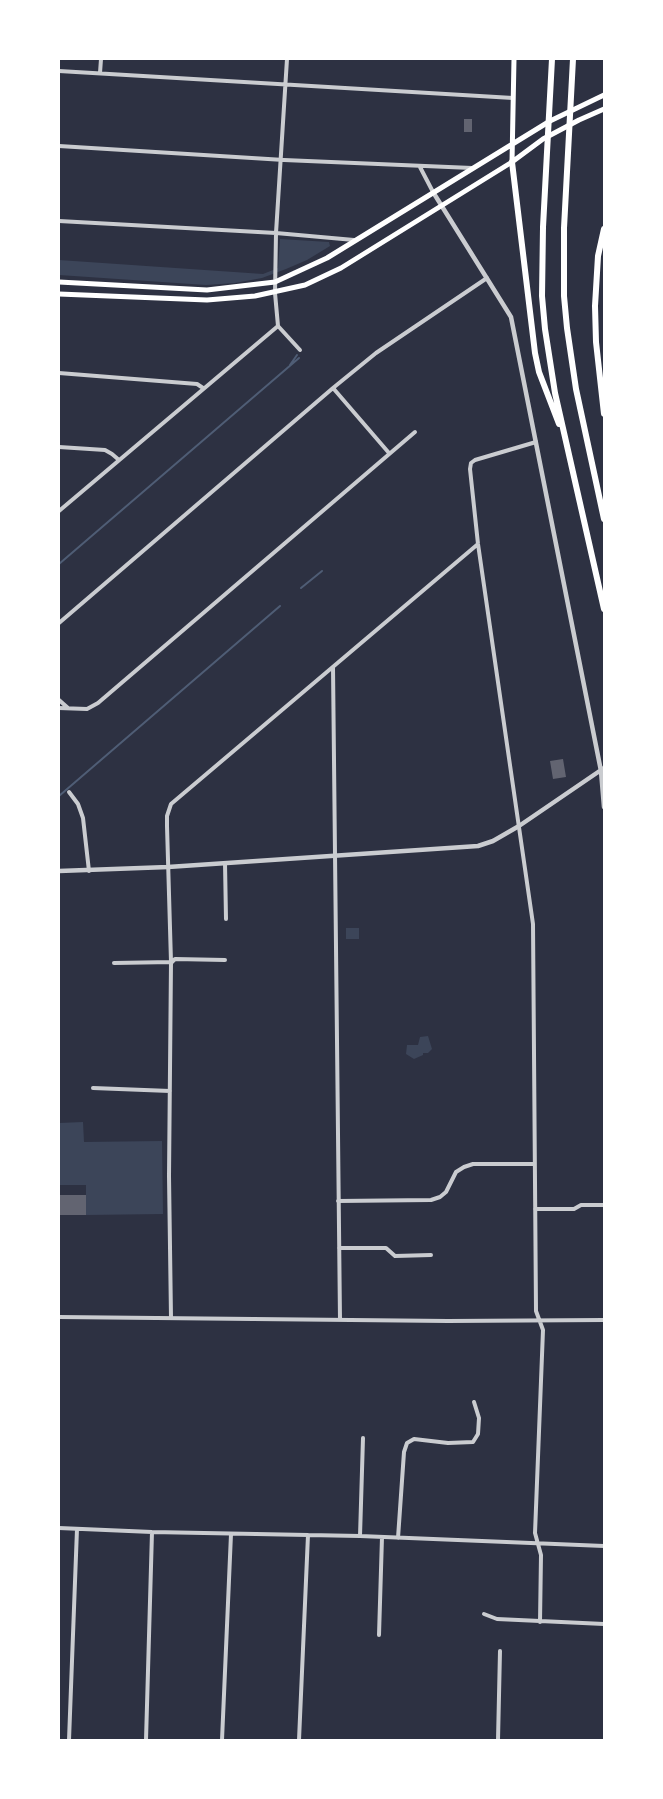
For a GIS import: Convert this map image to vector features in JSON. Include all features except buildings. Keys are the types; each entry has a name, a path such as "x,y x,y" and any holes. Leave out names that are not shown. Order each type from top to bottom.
{"highway":[{"path":"552,59 543,227 542,296 549,360 604,609"},
{"path":"573,59 564,228 564,296 575,382 604,519"},
{"path":"512,162 530,321 537,362 568,449"},
{"path":"604,229 597,264 595,324 604,414"}],"main road":[{"path":"512,162 514,59"},
{"path":"59,282 207,290 275,282 327,258 535,130 565,113 603,96"},
{"path":"59,294 207,300 255,296 305,285 341,268 560,130 604,110"}],"street":[{"path":"100,59 100,73"},
{"path":"287,59 276,233 275,292 278,326 300,350"},
{"path":"59,70 513,98"},
{"path":"59,146 280,160 472,168"},
{"path":"420,166 433,192 511,317 602,770 604,807"},
{"path":"59,221 276,233 354,240"},
{"path":"59,623 332,388 376,353 487,278"},
{"path":"59,511 278,326"},
{"path":"59,373 197,384 203,388"},
{"path":"332,388 389,453"},
{"path":"59,708 87,709 98,703 415,432"},
{"path":"536,442 479,458 471,463 470,469 478,544 533,924 536,1311 543,1330 535,1533 541,1555 540,1622"},
{"path":"59,447 105,450 119,460"},
{"path":"171,1318 169,1176 171,962 167,816 172,804 478,544"},
{"path":"333,667 340,1320"},
{"path":"59,700 68,708"},
{"path":"59,872 168,867 478,846 493,841 519,826 602,770"},
{"path":"69,792 78,804 83,818 89,871"},
{"path":"226,863 226,919"},
{"path":"114,964 171,962 174,959 225,960"},
{"path":"93,1088 170,1091"},
{"path":"338,1201 431,1200 440,1197 446,1192 456,1172 464,1167 473,1164 534,1164"},
{"path":"535,1210 574,1209 581,1205 604,1205"},
{"path":"339,1248 386,1248 395,1256 431,1255"},
{"path":"59,1317 604,1320"},
{"path":"398,1538 404,1452 407,1443 414,1439 473,1442 478,1434 479,1418 474,1402"},
{"path":"360,1536 363,1438"},
{"path":"59,1528 152,1532 360,1536 604,1546"},
{"path":"69,1740 77,1529"},
{"path":"146,1740 152,1532"},
{"path":"222,1740 231,1534"},
{"path":"300,1740 308,1535"},
{"path":"379,1635 382,1537"},
{"path":"484,1614 497,1619 604,1624"},
{"path":"498,1740 500,1651"}],"shaded area":[{"path":"280,239 329,242 330,246 307,260 286,269 262,278 235,283 206,285 59,275 59,260 263,274 278,268"},
{"path":"346,928 359,928 359,939 346,939"},
{"path":"428,1036 432,1049 428,1053 423,1053 423,1055 414,1059 406,1054 407,1045 418,1045 420,1037"},
{"path":"83,1122 84,1142 162,1141 163,1214 86,1215 86,1185 59,1185 59,1123"}],"waterway":[{"path":"290,365 297,355"},
{"path":"59,564 299,358"},
{"path":"301,588 322,571"},
{"path":"59,796 280,606"}]}
